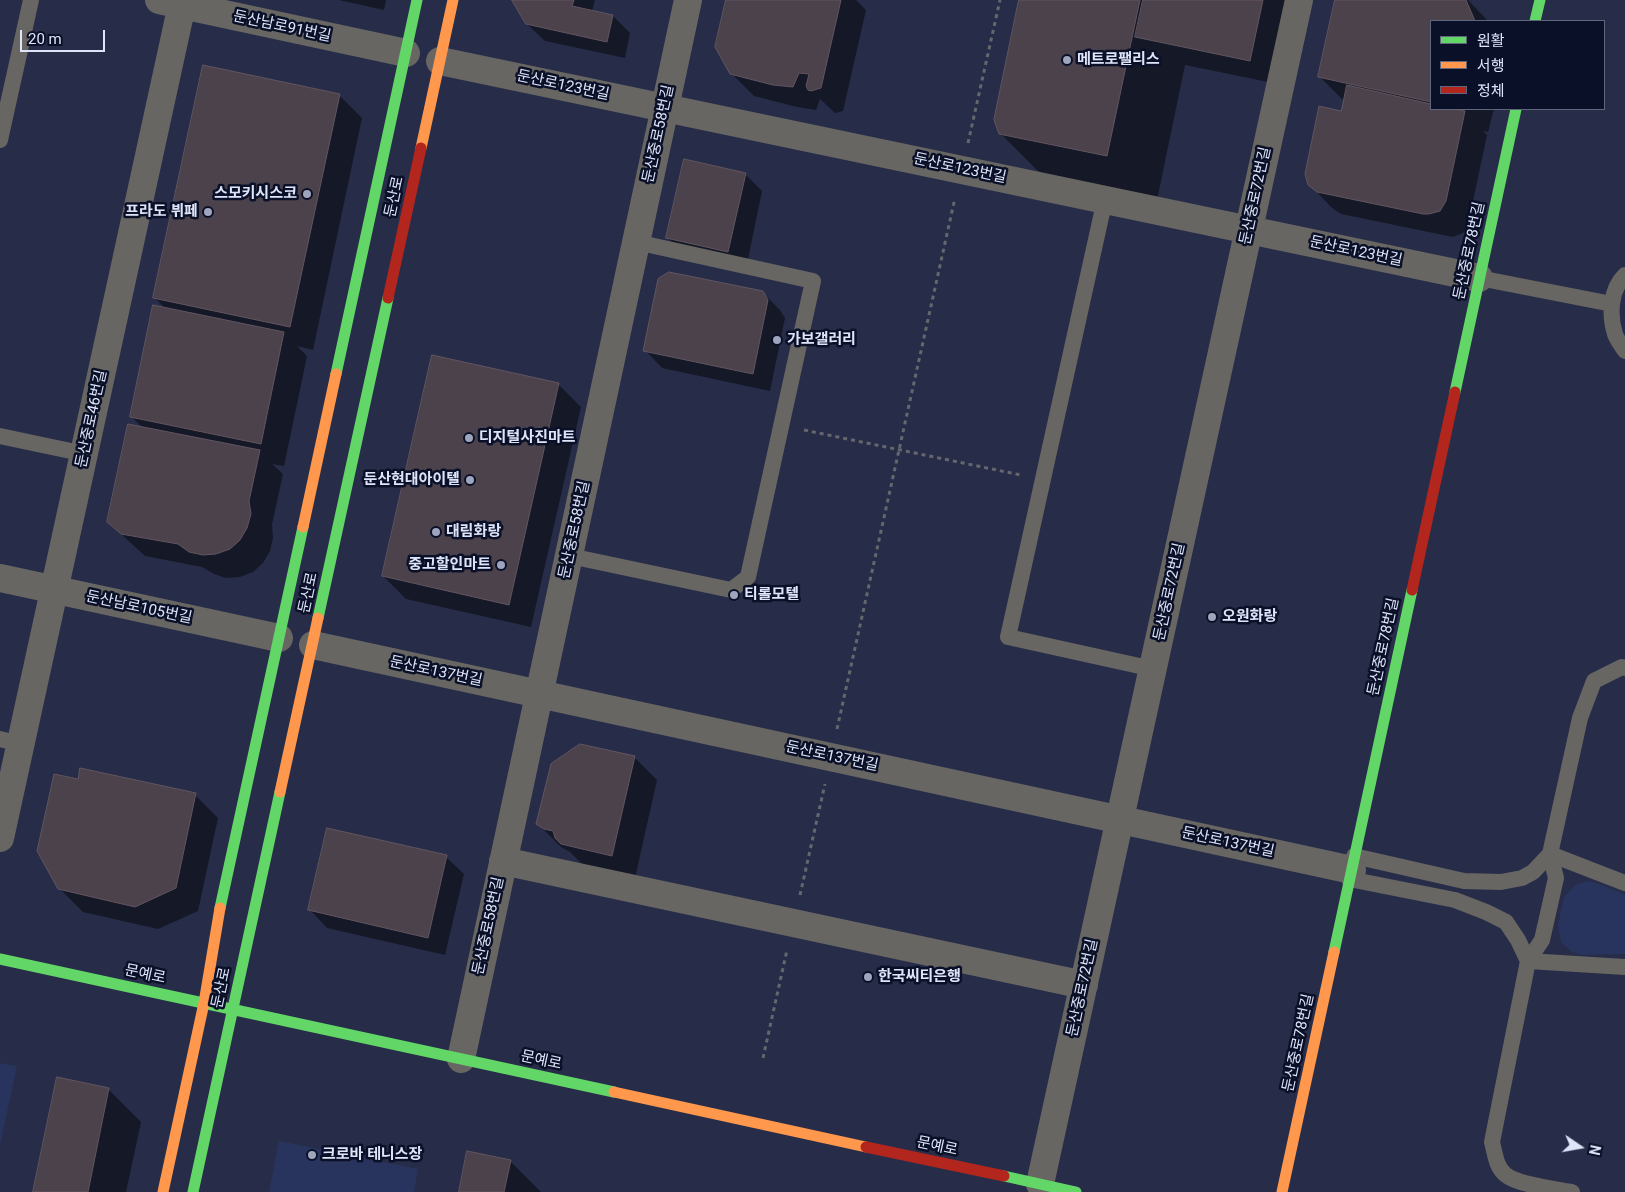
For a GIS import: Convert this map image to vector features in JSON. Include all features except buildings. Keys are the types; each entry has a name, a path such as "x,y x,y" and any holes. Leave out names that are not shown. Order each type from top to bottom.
{"main road":[{"name":"둔산로","path":"163,1192 204,1003 219,913 417,0"},
{"name":"둔산로","path":"193,1192 453,0"},
{"path":"1536,20 1540,0"},
{"name":"둔산중로78번길","path":"1282,1192 1516,110"},
{"name":"문예로","path":"0,959 1076,1192"}],"street":[{"name":"둔산중로58번길","path":"461,1059 688,0"},
{"name":"둔산중로72번길","path":"1040,1184 1300,0"},
{"name":"둔산남로91번길","path":"175,2 406,53"},
{"name":"둔산중로46번길","path":"0,838 10,742 54,590 85,454 175,2"},
{"name":"둔산로123번길","path":"440,61 1479,278"},
{"name":"둔산남로105번길","path":"0,578 279,638"},
{"name":"둔산로137번길","path":"313,645 1120,820 1352,868"},
{"path":"503,861 1084,985"}],"lane":[{"path":"0,140 31,0"},
{"path":"1105,199 1008,637 1153,669"},
{"path":"570,556 731,590 748,577 812,281 636,242"},
{"path":"1625,275 1618,285 1612,304 1611,317 1615,336 1625,351"},
{"path":"1479,278 1612,304"},
{"path":"0,436 85,454"},
{"path":"1572,1192 1517,1181 1505,1175 1496,1162 1492,1142 1528,961 1542,940 1556,878 1550,854 1580,718 1594,681 1622,667 1625,668"},
{"path":"1352,868 1464,881 1501,882 1522,878 1533,872 1550,854"},
{"path":"1550,854 1625,882"},
{"path":"1352,868 1455,900 1506,922 1518,940 1528,961"},
{"path":"1528,961 1625,967"}],"path":[{"path":"800,895 1000,0"},
{"path":"781,425 1042,480"},
{"path":"763,1058 789,943"}],"shaded area":[{"path":"1587,881 1625,895 1625,954 1583,955 1572,952 1561,942 1558,925 1564,897 1575,885"},
{"path":"0,1063 17,1066 0,1145"},
{"name":"크로바 테니스장","path":"279,1141 418,1169 414,1192 269,1192"}],"traffic: fast":[{"path":"336,374 417,0"},
{"path":"1535,20 1540,0"},
{"path":"1455,392 1516,110"},
{"path":"318,618 388,298"},
{"path":"220,908 303,527"},
{"path":"1334,952 1412,590"},
{"path":"193,1192 280,792"},
{"path":"0,959 614,1092"},
{"path":"1004,1176 1076,1192"}],"traffic: slow":[{"path":"421,148 453,0"},
{"path":"303,527 336,374"},
{"path":"280,792 318,618"},
{"path":"163,1192 204,1003 220,908"},
{"path":"1282,1192 1334,952"},
{"path":"614,1092 866,1147"}],"traffic: jam":[{"path":"388,298 421,148"},
{"path":"1412,590 1455,392"},
{"path":"866,1147 1004,1176"}],"place":[{"name":"메트로팰리스","path":"1067,60"},
{"name":"스모키시스코","path":"307,194"},
{"name":"프라도 뷔페","path":"208,212"},
{"name":"가보갤러리","path":"777,340"},
{"name":"디지털사진마트","path":"469,438"},
{"name":"둔산현대아이텔","path":"470,480"},
{"name":"대림화랑","path":"436,532"},
{"name":"중고할인마트","path":"501,565"},
{"name":"티롤모텔","path":"734,595"},
{"name":"오원화랑","path":"1212,617"},
{"name":"한국씨티은행","path":"868,977"},
{"name":"크로바 테니스장","path":"312,1155"}]}
